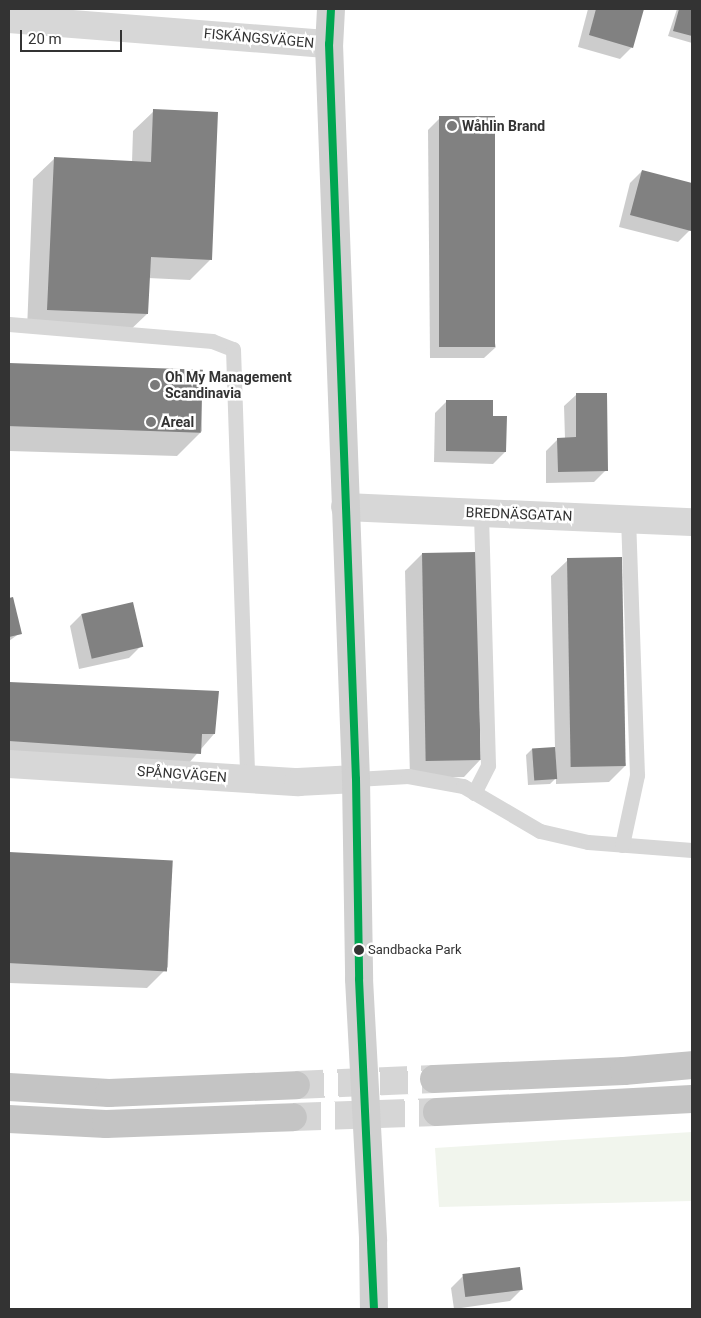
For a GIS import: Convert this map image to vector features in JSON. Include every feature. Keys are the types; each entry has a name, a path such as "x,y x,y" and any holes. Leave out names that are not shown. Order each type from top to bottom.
{"highway":[{"path":"434,1079 624,1071 692,1064"},
{"path":"9,1087 108,1093 296,1085"},
{"path":"437,1112 692,1099"},
{"path":"9,1119 106,1124 293,1117"}],"main road":[{"path":"331,9 329,44 356,779 359,979 373,1241 374,1309"}],"street":[{"name":"FISKÄNGSVÄGEN","path":"9,19 329,44"},
{"name":"BREDNÄSGATAN","path":"345,507 692,522"},
{"name":"SPÅNGVÄGEN","path":"9,764 298,782 356,779"}],"lane":[{"path":"9,324 212,341 233,349 247,778"},
{"path":"474,793 488,765 481,513"},
{"path":"622,845 637,775 628,519"},
{"path":"356,779 408,776 463,786 540,831 622,845 692,850"}],"shaded area":[{"path":"692,1132 692,1201 439,1207 435,1148"}],"building":[{"path":"596,9 644,9 633,48 589,35"},
{"path":"679,9 692,9 692,36 673,31"},
{"path":"153,109 218,112 212,260 151,257 148,314 47,310 54,157 151,162"},
{"path":"439,116 495,116 495,347 439,347"},
{"path":"642,170 692,183 691,231 630,215"},
{"path":"9,363 203,370 201,433 9,426"},
{"path":"576,393 607,393 608,471 558,472 557,438 576,437"},
{"path":"446,400 493,400 493,416 507,416 506,452 446,451"},
{"path":"477,552 481,760 426,761 422,553"},
{"path":"622,557 626,766 571,767 567,558"},
{"path":"13,597 22,634 9,637 9,598"},
{"path":"133,602 143,647 92,659 81,614"},
{"path":"9,682 219,691 215,734 202,734 201,754 9,741"},
{"path":"555,747 557,779 534,781 532,749"},
{"path":"9,852 173,861 167,971 9,963"},
{"path":"520,1267 523,1290 465,1297 462,1274"}],"tunnel":[{"path":"296,1085 434,1079"},
{"path":"293,1117 437,1112"}],"transit line":[{"path":"331,9 329,44 356,779 359,979 374,1309"}],"place":[{"name":"Wåhlin Brand","path":"452,126"},
{"name":"Oh My Management Scandinavia","path":"155,385"},
{"name":"Areal","path":"151,422"},
{"name":"Sandbacka Park","path":"359,950"}]}
